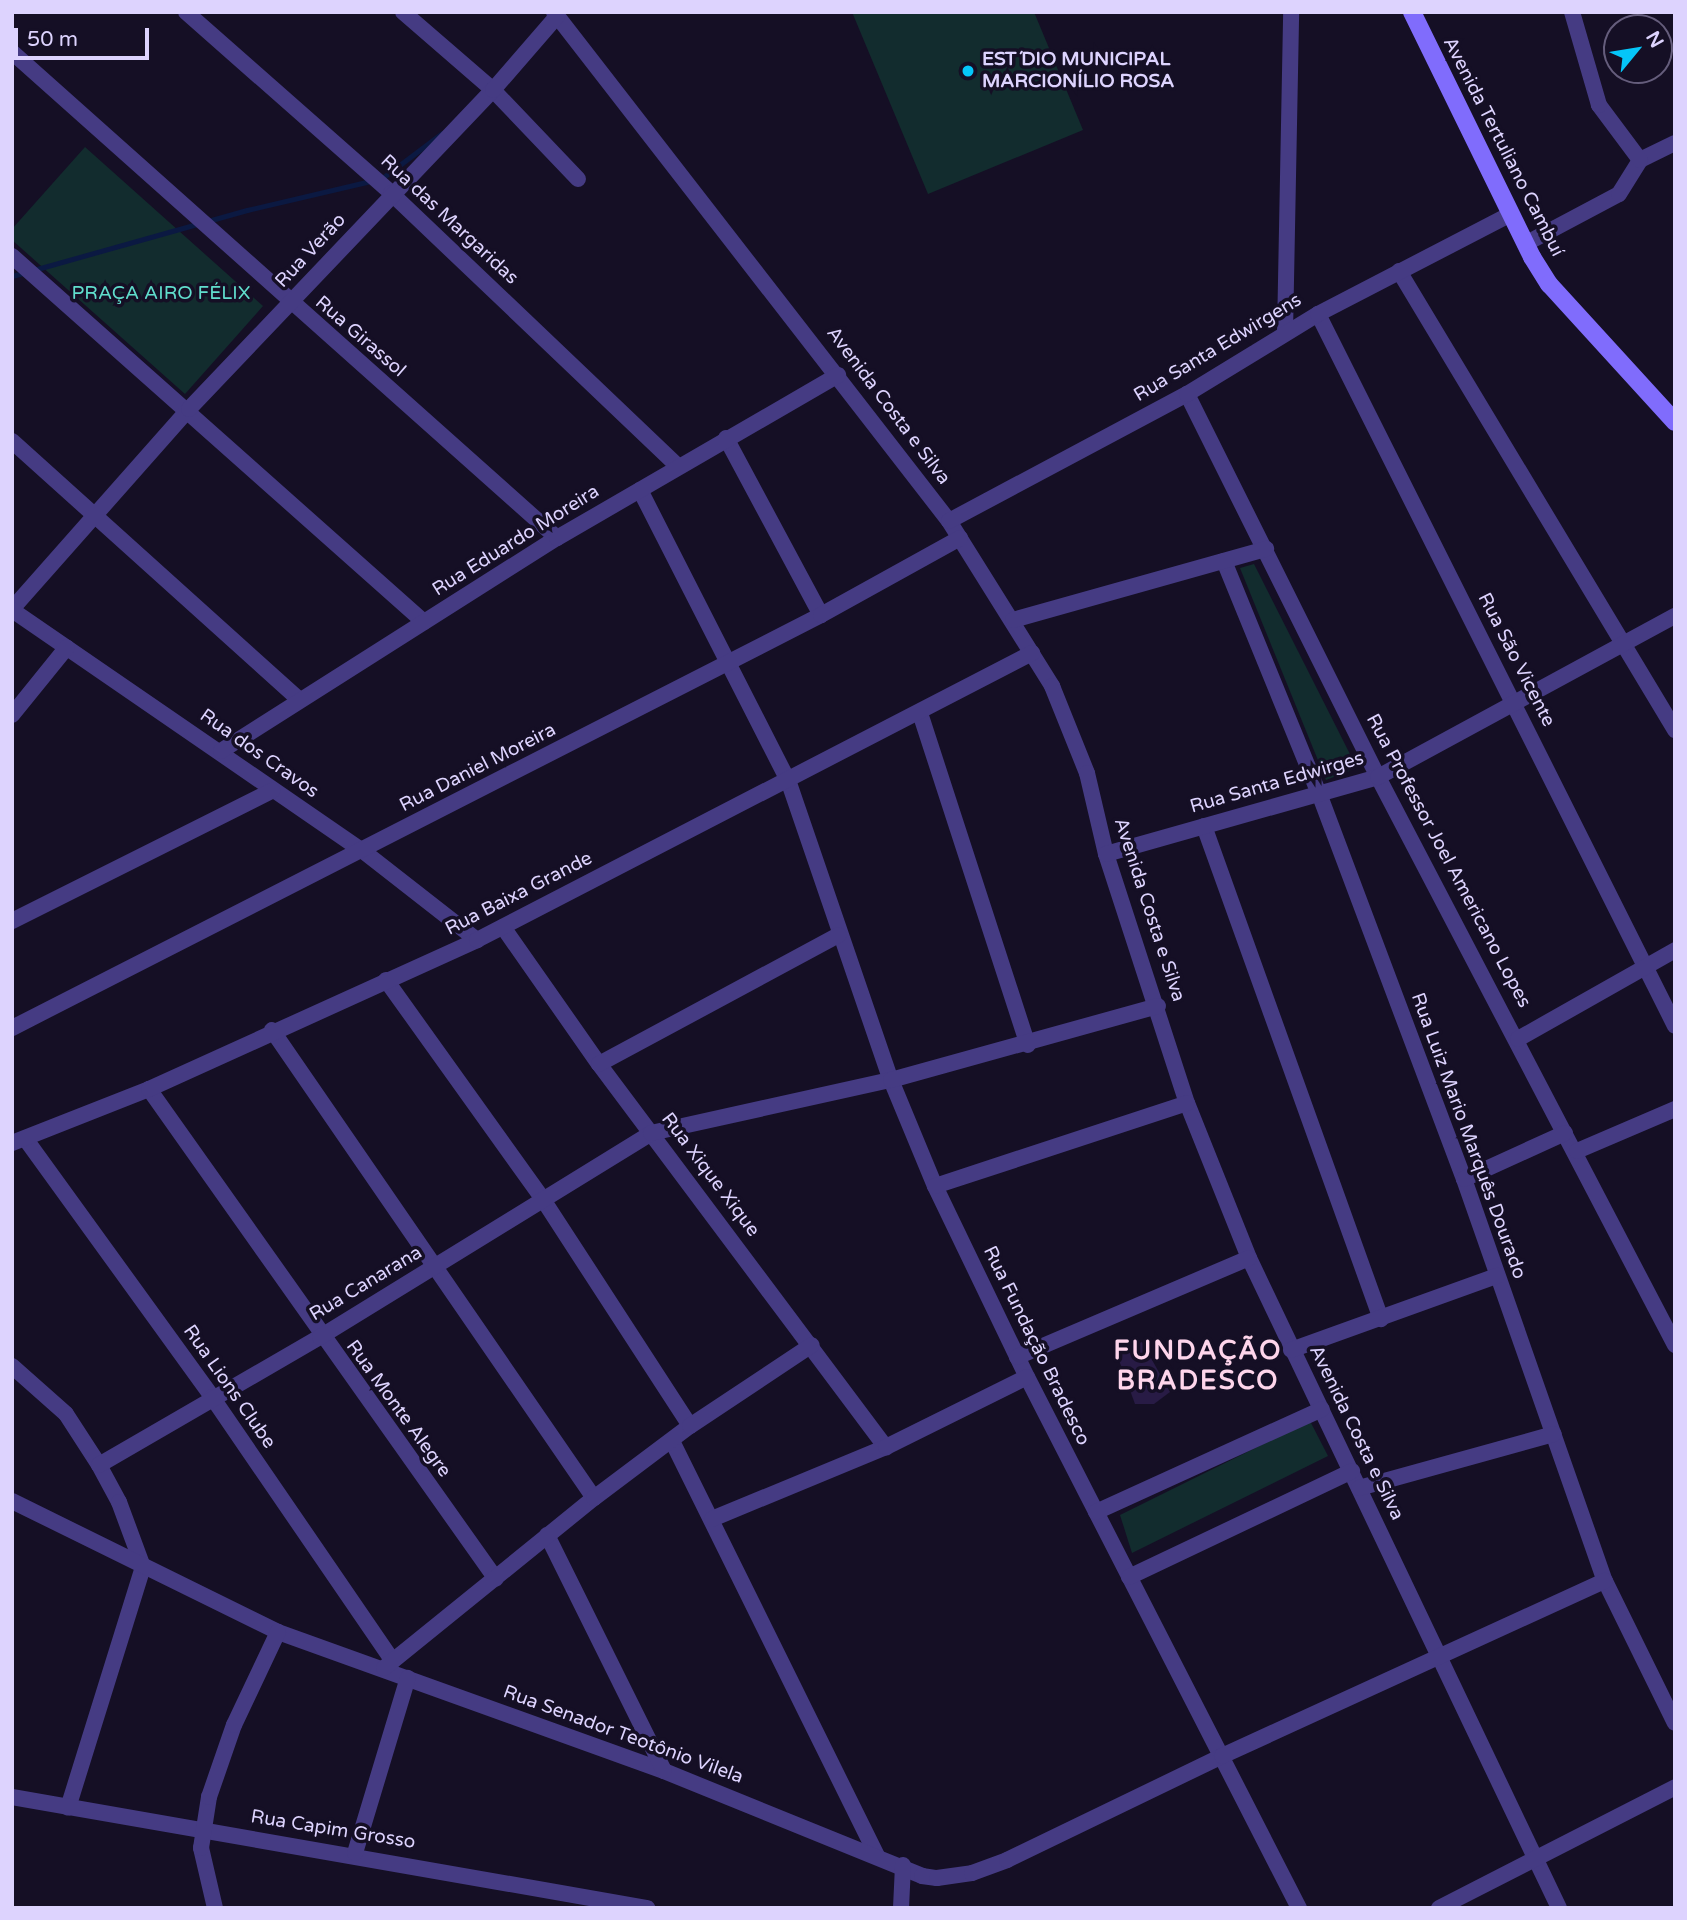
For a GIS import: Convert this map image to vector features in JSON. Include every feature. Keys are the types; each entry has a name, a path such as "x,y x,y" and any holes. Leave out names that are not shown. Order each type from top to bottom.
{"main road":[{"name":"Avenida Tertuliano Cambuí","path":"1412,12 1525,244 1549,284 1675,422"}],"street":[{"name":"Rua das Margaridas","path":"186,12 391,193 678,466"},
{"path":"404,12 493,89 578,179"},
{"path":"1285,333 1291,12"},
{"path":"1572,12 1600,105 1640,160"},
{"name":"Rua Verão","path":"12,609 189,410 291,304 391,193 493,89 555,15"},
{"name":"Avenida Costa e Silva","path":"555,15 838,375 949,521 1013,620 1071,726 1106,854 1158,1006 1187,1103 1249,1258 1559,1908"},
{"name":"Rua Girassol","path":"12,52 225,246 557,538"},
{"path":"1525,244 1619,194 1640,160 1675,143"},
{"name":"Rua Santa Edwirgens","path":"949,521 1187,394 1318,314 1511,214"},
{"path":"12,256 189,410 424,622"},
{"path":"1399,271 1675,730"},
{"name":"Rua São Vicente","path":"1318,314 1675,1026"},
{"name":"Rua Eduardo Moreira","path":"221,751 557,538 838,375"},
{"name":"Rua Professor Joel Americano Lopes","path":"1187,394 1378,777 1565,1133 1577,1151 1675,1345"},
{"path":"726,438 821,615"},
{"path":"12,441 300,700"},
{"name":"Rua Fundação Bradesco","path":"640,490 788,780 891,1080 935,1186 1027,1377 1299,1908"},
{"name":"Rua Daniel Moreira","path":"12,1028 821,615 960,538"},
{"path":"1013,620 1266,549"},
{"name":"Rua Luiz Mario Marquês Dourado","path":"1224,561 1320,796 1464,1179 1605,1581 1675,1723"},
{"name":"Rua dos Cravos","path":"12,609 221,751 272,791 363,851 477,940"},
{"name":"Rua Santa Edwirges","path":"1106,854 1320,796 1378,777 1515,704 1622,642 1675,616"},
{"path":"12,715 67,647"},
{"name":"Rua Baixa Grande","path":"20,1142 149,1089 272,1030 477,940 1032,653"},
{"path":"920,713 1028,1045"},
{"path":"12,921 272,791"},
{"path":"1204,826 1381,1319"},
{"name":"Rua Xique Xique","path":"503,927 599,1064 886,1447"},
{"path":"599,1064 839,935"},
{"path":"1518,1040 1675,950"},
{"path":"386,981 544,1201 691,1426"},
{"name":"Rua Canarana","path":"99,1465 212,1397 320,1337 651,1133 891,1080 1028,1045 1158,1006"},
{"path":"272,1030 594,1498"},
{"name":"Rua Monte Alegre","path":"149,1089 320,1337 496,1579"},
{"path":"935,1186 1187,1103"},
{"path":"1577,1151 1675,1109"},
{"path":"1464,1179 1565,1133"},
{"name":"Rua Lions Clube","path":"20,1142 212,1397 388,1665"},
{"path":"1017,1357 1249,1258"},
{"path":"1292,1350 1497,1276"},
{"path":"388,1665 594,1498 691,1426 812,1345"},
{"path":"12,1366 66,1414 119,1502 143,1567 68,1808"},
{"path":"712,1519 886,1447 1027,1377"},
{"path":"1096,1512 1322,1409"},
{"path":"1359,1488 1554,1434"},
{"path":"672,1441 877,1856"},
{"path":"1129,1577 1352,1471"},
{"name":"Rua Senador Teotônio Vilela","path":"12,1501 278,1632 388,1665 408,1678 664,1771 903,1866 922,1876 972,1873 1605,1581"},
{"path":"547,1535 664,1771"},
{"path":"215,1908 204,1869 203,1831 217,1767 278,1632"},
{"path":"355,1853 408,1678"},
{"path":"1439,1908 1456,1904 1535,1858 1675,1787"},
{"name":"Rua Capim Grosso","path":"12,1797 203,1831 355,1853 647,1908"},
{"path":"901,1908 903,1866"}],"green space":[{"name":"EST´DIO MUNICIPAL MARCIONÍLIO ROSA","path":"852,12 1034,12 1083,130 928,194"},
{"name":"PRAÇA AIRO FÉLIX","path":"85,147 263,306 185,394 12,240 12,229"},
{"path":"1254,564 1357,768 1326,780 1240,568"},
{"path":"1310,1421 1328,1456 1132,1553 1120,1515"}],"building":[{"path":"1142,1342 1170,1392 1154,1404 1135,1404 1116,1352"}],"waterway":[{"path":"381,179 442,133"},
{"path":"12,276 247,210 371,181"}],"place":[{"name":"EST´DIO MUNICIPAL MARCIONÍLIO ROSA","path":"968,71"}],"district":[{"name":"FUNDAÇÃO BRADESCO","path":"1198,1366"}]}
